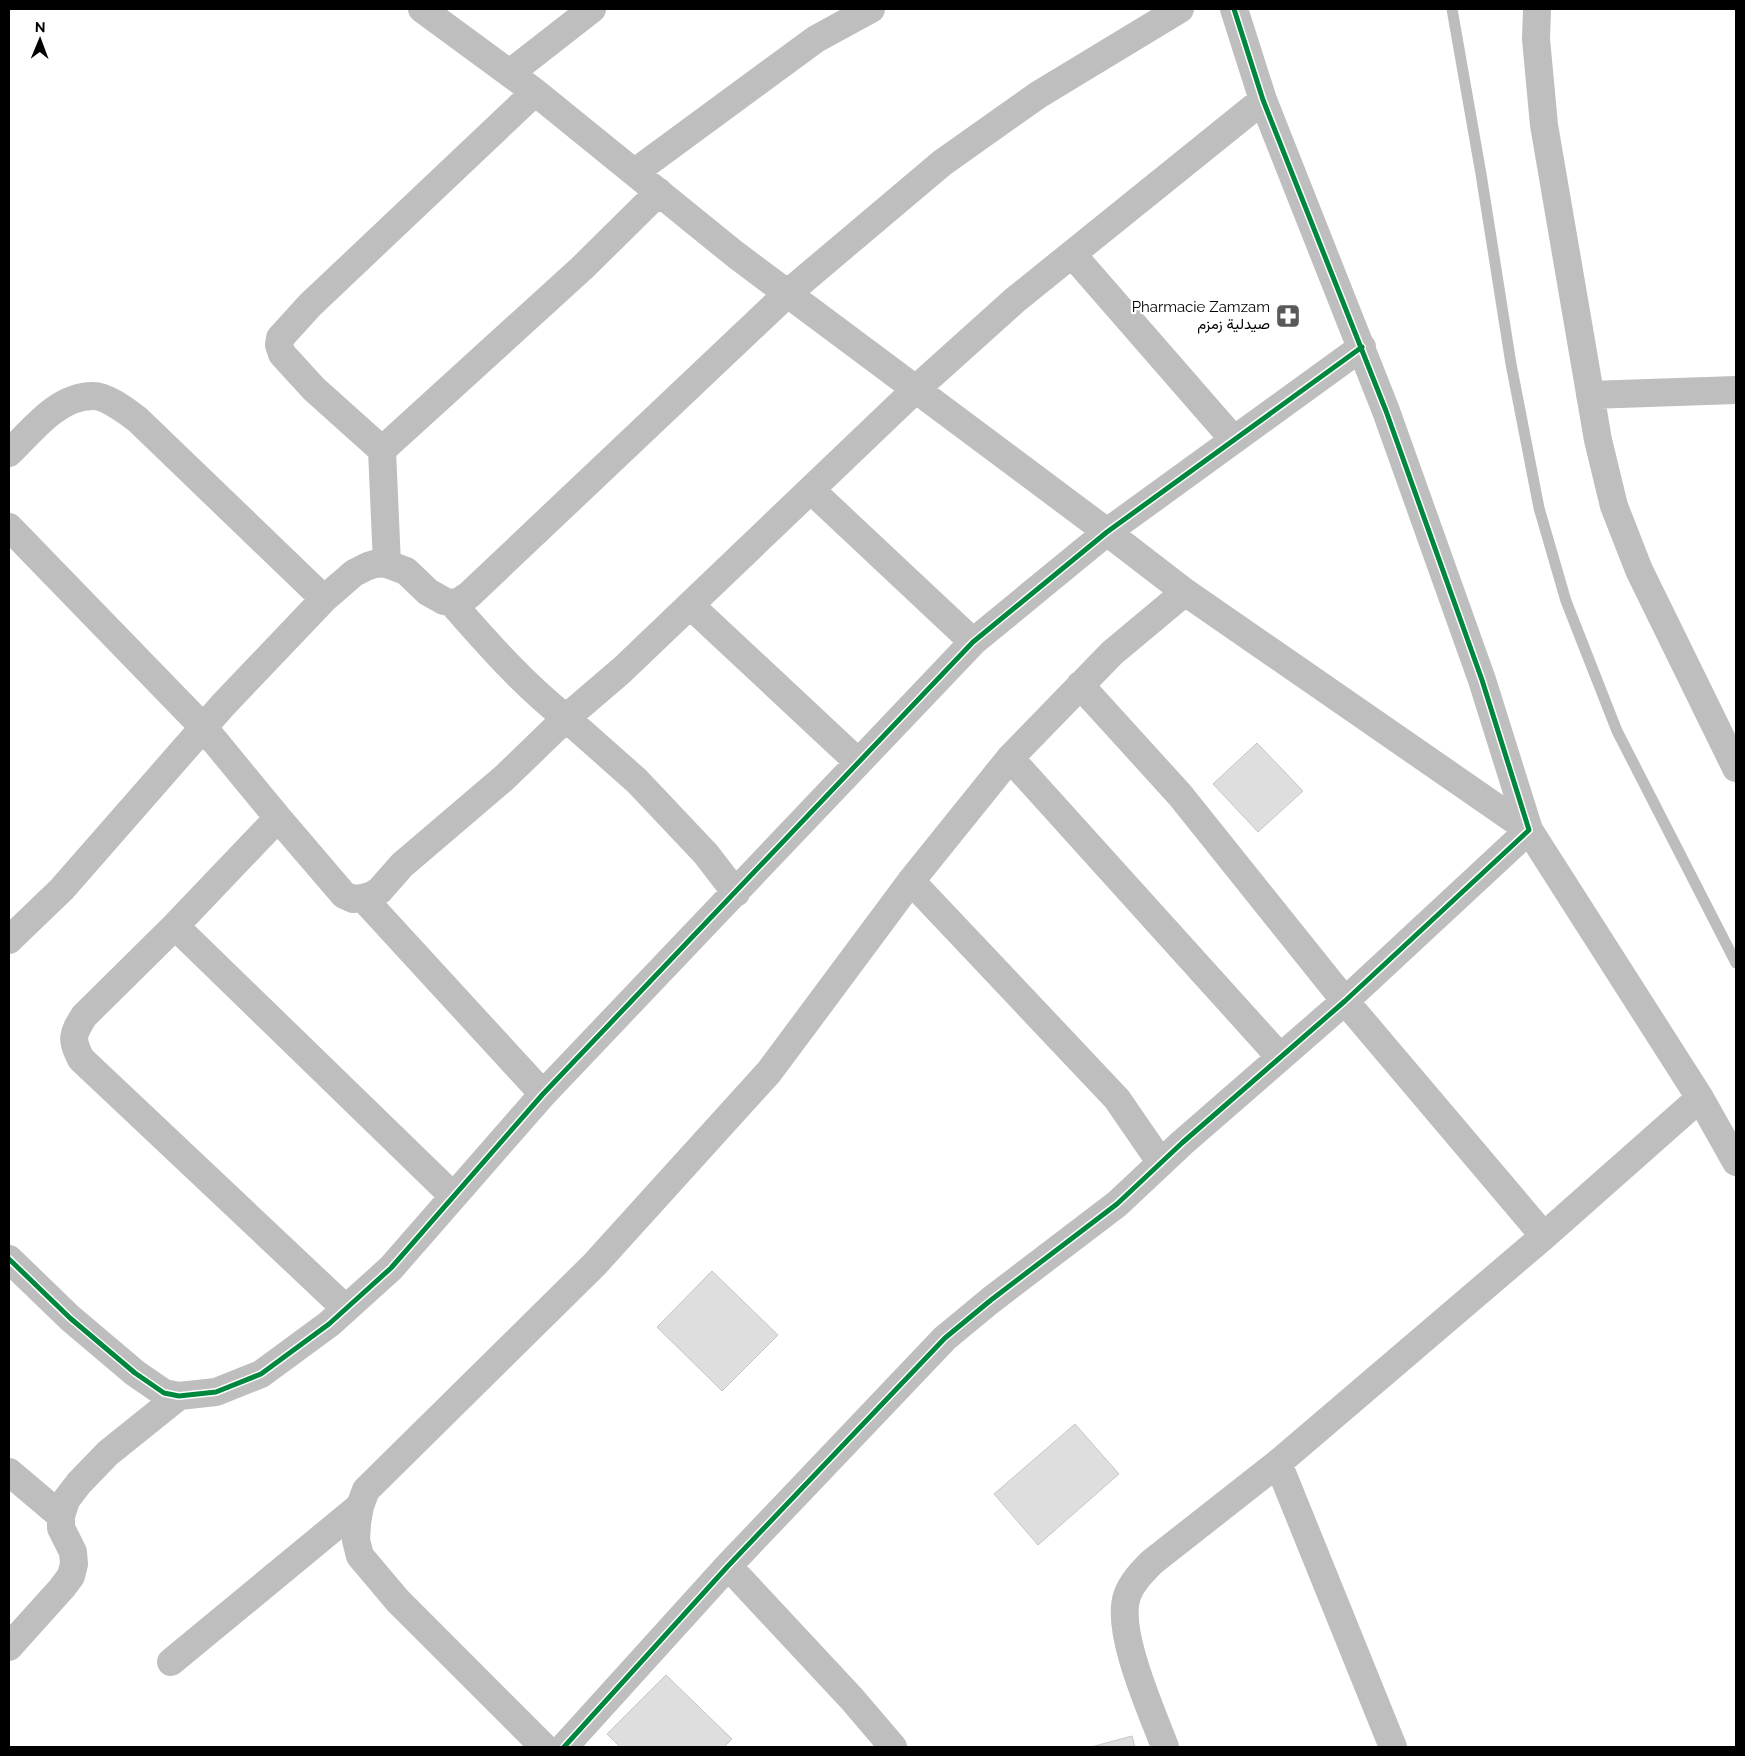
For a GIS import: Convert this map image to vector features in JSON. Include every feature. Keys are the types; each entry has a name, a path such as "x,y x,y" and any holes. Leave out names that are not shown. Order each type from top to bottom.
{"street":[{"path":"422,9 535,92 736,255 1107,532 1184,592 1529,830"},
{"path":"510,73 592,9"},
{"path":"635,172 816,39 871,9"},
{"path":"9,940 62,889 223,705 324,599 354,573 378,562 406,572 428,592 444,601 452,603 460,601 469,595 788,293 942,163 1038,95 1180,9"},
{"path":"1234,9 1263,100 1386,411 1482,680 1529,830 1700,1098 1736,1162"},
{"path":"1537,9 1536,39 1544,125 1598,440 1614,506 1636,561 1736,768"},
{"path":"387,564 382,450 314,389 292,365 282,354 279,345 280,338 310,305 535,92"},
{"path":"9,527 204,728 344,895 353,899 374,895 402,865 504,778 566,718 622,670 916,389 1015,300 1263,100"},
{"path":"382,450 582,268 659,192"},
{"path":"1072,254 1234,440"},
{"path":"9,1259 70,1318 135,1373 164,1393 179,1396 216,1392 261,1374 329,1324 391,1268 543,1094 973,642 1107,532 1362,347"},
{"path":"1590,395 1736,390"},
{"path":"9,453 45,416 69,401 94,396 116,404 137,419 324,599"},
{"path":"811,490 973,642"},
{"path":"544,1747 398,1601 360,1556 356,1540 360,1506 366,1490 595,1264 769,1072 911,881 1010,758 1112,652 1184,592"},
{"path":"452,603 521,679 637,781 706,854 736,893"},
{"path":"690,605 858,762"},
{"path":"1080,685 1206,826 1345,1001 1544,1236"},
{"path":"1010,758 1280,1057"},
{"path":"278,818 175,926 84,1016 74,1032 74,1045 81,1059 346,1308"},
{"path":"564,1747 728,1566 945,1338 991,1300 1117,1204 1345,1001 1529,830"},
{"path":"911,881 1116,1099 1161,1163"},
{"path":"363,898 543,1094"},
{"path":"175,926 454,1196"},
{"path":"1165,1747 1128,1644 1124,1619 1126,1598 1134,1582 1152,1562 1278,1463 1544,1236 1700,1098"},
{"path":"9,1647 71,1576 74,1564 73,1552 61,1528 61,1516 66,1500 79,1483 108,1453 179,1396"},
{"path":"1278,1463 1393,1747"},
{"path":"9,1472 61,1516"},
{"path":"172,1662 360,1506"},
{"path":"728,1566 852,1699 893,1747"}],"building":[{"path":"1257,743 1303,791 1258,832 1213,784"},
{"path":"712,1271 778,1335 722,1391 657,1327"},
{"path":"1075,1424 1119,1474 1038,1545 994,1494"},
{"path":"666,1675 732,1739 724,1747 620,1747 607,1734"},
{"path":"1132,1736 1135,1747 1091,1747"}],"waterway":[{"path":"1452,9 1481,174 1511,364 1539,508 1566,601 1617,731 1736,963"}],"cycle path":[{"path":"564,1747 728,1566 945,1338 991,1300 1117,1204 1182,1143 1345,1001 1529,830 1482,680 1386,411 1263,100 1234,9"},
{"path":"9,1259 70,1318 135,1373 164,1393 179,1396 216,1392 261,1374 329,1324 391,1268 543,1094 973,642 1107,532 1362,347"}],"place":[{"name":"Pharmacie Zamzam صيدلية زمزم","path":"1288,316"}]}
